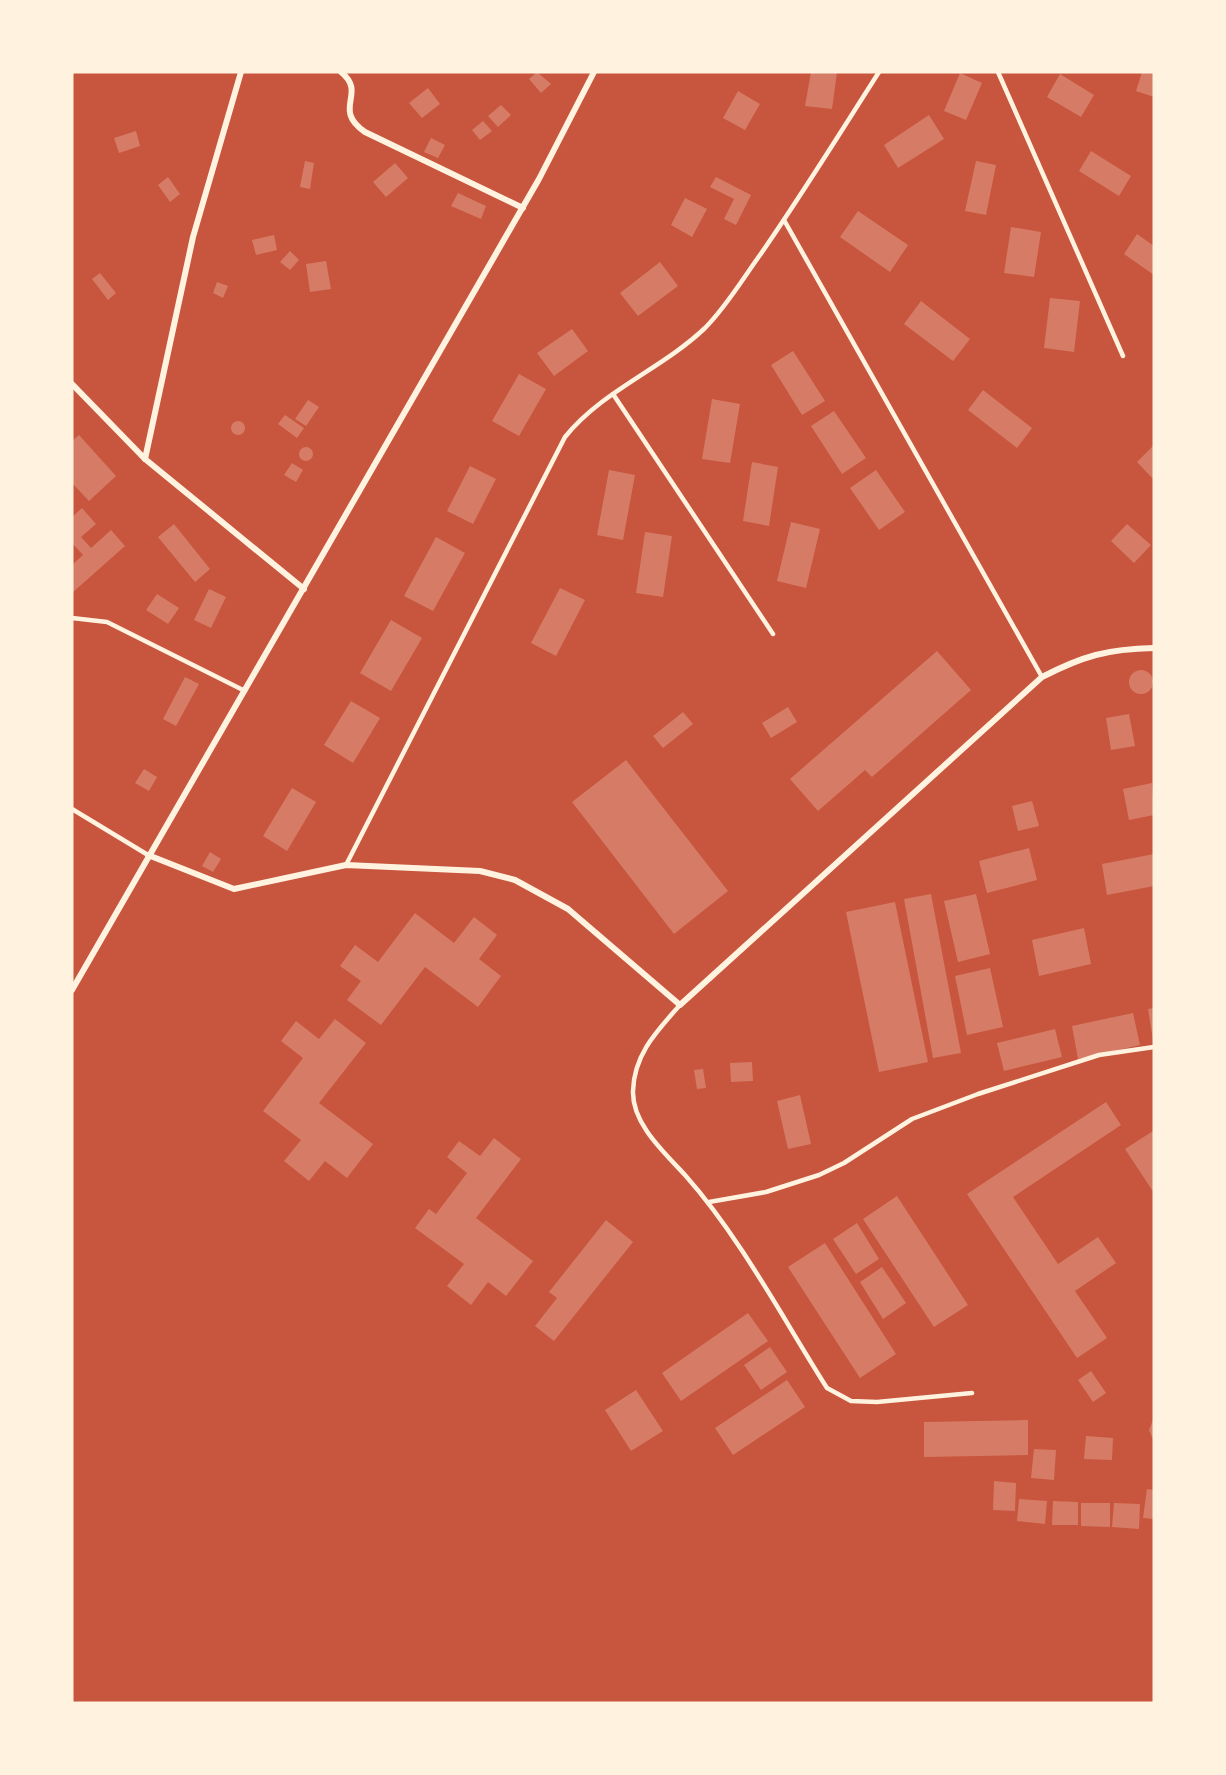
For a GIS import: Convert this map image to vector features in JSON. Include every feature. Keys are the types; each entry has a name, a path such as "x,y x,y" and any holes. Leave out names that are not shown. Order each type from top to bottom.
{"street":[{"path":"145,459 194,237 241,72"},
{"path":"341,72 348,78 352,88 348,111 352,123 365,132 523,207"},
{"path":"72,990 523,207 594,72"},
{"path":"72,384 145,459 304,589"},
{"path":"148,855 234,889 346,866 480,871 514,880 568,909 680,1005 1042,677 1081,657 1122,648 1154,648"}],"lane":[{"path":"346,866 566,437 574,426 613,394 704,329 720,311 784,220 879,72"},
{"path":"998,72 1123,356"},
{"path":"784,220 1042,677"},
{"path":"613,394 773,634"},
{"path":"72,618 107,622 245,691"},
{"path":"72,809 148,855"},
{"path":"680,1005 645,1047 636,1067 632,1093 639,1115 652,1138 709,1202 827,1388 851,1401 877,1402 972,1393"},
{"path":"709,1202 766,1192 819,1175 844,1163 912,1119 978,1094 1099,1055 1154,1047"}],"building":[{"path":"537,72 551,84 541,93 529,79"},
{"path":"811,72 837,72 832,109 805,106"},
{"path":"1142,72 1154,72 1154,97 1136,91"},
{"path":"960,73 982,83 966,120 944,111"},
{"path":"1060,74 1094,95 1081,117 1047,97"},
{"path":"428,88 440,104 422,118 409,103"},
{"path":"738,91 760,104 745,130 723,118"},
{"path":"501,105 511,115 498,127 488,116"},
{"path":"929,115 944,139 898,168 884,145"},
{"path":"483,121 492,131 480,140 472,130"},
{"path":"136,131 140,146 119,153 114,138"},
{"path":"431,138 445,145 438,158 424,152"},
{"path":"1091,151 1131,176 1119,196 1079,171"},
{"path":"305,161 314,163 310,189 300,187"},
{"path":"976,161 996,165 986,215 965,211"},
{"path":"395,163 408,178 386,197 373,182"},
{"path":"168,177 180,194 170,202 158,185"},
{"path":"716,177 751,195 736,225 724,219 734,199 710,187"},
{"path":"458,193 486,206 481,219 451,206"},
{"path":"685,198 707,209 692,237 671,225"},
{"path":"858,211 908,245 890,272 840,237"},
{"path":"1011,227 1041,232 1034,277 1004,273"},
{"path":"1137,234 1154,246 1154,275 1124,254"},
{"path":"274,235 277,250 256,255 252,240"},
{"path":"290,251 299,260 290,270 280,262"},
{"path":"326,261 331,289 310,292 306,264"},
{"path":"660,262 678,286 638,316 620,293"},
{"path":"100,273 116,293 108,300 92,279"},
{"path":"217,282 228,286 223,298 213,293"},
{"path":"1050,298 1080,301 1074,352 1044,348"},
{"path":"921,301 970,339 953,361 904,324"},
{"path":"572,329 588,351 554,376 537,353"},
{"path":"793,351 825,401 802,415 771,365"},
{"path":"519,374 546,389 519,436 492,421"},
{"path":"983,390 1032,428 1017,448 968,410"},
{"path":"712,399 740,404 730,463 702,459"},
{"path":"308,400 319,407 306,426 295,419"},
{"path":"834,411 866,458 842,474 811,426"},
{"path":"285,415 304,428 297,438 278,424"},
{"path":"235,421 241,421 245,428 241,435 235,435 231,431 231,425"},
{"path":"79,435 116,476 89,501 72,483 72,441"},
{"path":"1154,445 1154,480 1137,462"},
{"path":"306,447 311,449 313,454 311,459 306,461 301,459 299,454 301,449"},
{"path":"752,462 778,467 769,526 743,521"},
{"path":"292,463 303,470 296,482 284,475"},
{"path":"470,466 496,479 473,524 447,511"},
{"path":"609,470 635,475 623,540 597,535"},
{"path":"876,470 905,512 879,530 850,488"},
{"path":"82,508 96,524 81,537 91,548 111,530 125,546 72,593 72,565 83,555 72,543 72,517"},
{"path":"791,522 820,529 806,588 777,581"},
{"path":"174,524 210,569 195,582 158,537"},
{"path":"1127,524 1151,545 1134,563 1111,541"},
{"path":"645,532 672,536 663,597 636,593"},
{"path":"436,537 465,553 433,611 404,596"},
{"path":"560,588 585,600 556,656 531,643"},
{"path":"209,589 226,597 211,628 194,620"},
{"path":"157,594 179,608 168,624 146,610"},
{"path":"391,620 422,638 391,691 360,673"},
{"path":"937,651 971,690 872,777 865,770 818,811 790,779"},
{"path":"1141,670 1150,673 1153,682 1150,691 1141,694 1132,691 1129,682 1132,673"},
{"path":"185,677 199,684 176,726 163,719"},
{"path":"351,701 380,718 353,763 324,745"},
{"path":"788,707 797,722 771,738 762,723"},
{"path":"683,712 693,724 663,748 653,736"},
{"path":"1129,714 1135,746 1111,750 1106,718"},
{"path":"626,760 728,891 674,934 572,802"},
{"path":"144,769 157,777 149,791 135,783"},
{"path":"1152,783 1154,815 1129,820 1123,789"},
{"path":"292,788 316,802 287,851 263,836"},
{"path":"1032,801 1039,826 1018,831 1012,806"},
{"path":"1029,848 1037,880 987,893 979,861"},
{"path":"210,852 221,859 213,872 202,866"},
{"path":"1154,854 1154,886 1107,895 1102,864"},
{"path":"931,894 961,1053 933,1058 904,899"},
{"path":"976,894 990,954 958,962 944,901"},
{"path":"895,902 928,1062 879,1072 846,912"},
{"path":"415,913 454,943 474,917 497,935 479,959 501,976 478,1007 425,967 381,1025 347,1000 361,981 340,966 355,945 378,962"},
{"path":"1084,928 1091,964 1039,976 1032,940"},
{"path":"990,968 1003,1027 967,1035 955,976"},
{"path":"1154,1008 1154,1040 1153,1040 1148,1009"},
{"path":"1133,1013 1140,1045 1078,1059 1072,1026"},
{"path":"335,1019 366,1043 319,1103 373,1144 347,1178 325,1161 309,1181 284,1161 301,1140 263,1111 303,1058 281,1041 296,1021 319,1039"},
{"path":"1055,1029 1062,1057 1004,1071 997,1043"},
{"path":"752,1062 753,1081 731,1082 730,1063"},
{"path":"703,1069 706,1088 697,1089 694,1070"},
{"path":"800,1095 811,1144 788,1149 777,1101"},
{"path":"1106,1102 1121,1125 1013,1197 1058,1264 1098,1237 1116,1263 1075,1291 1107,1338 1077,1358 967,1194"},
{"path":"1153,1131 1154,1133 1154,1193 1125,1149"},
{"path":"494,1138 521,1159 476,1218 533,1261 506,1296 488,1282 471,1305 447,1286 464,1264 415,1228 429,1209 436,1214 467,1173 447,1157 459,1141 480,1156"},
{"path":"897,1196 968,1305 934,1327 863,1219"},
{"path":"606,1220 633,1242 554,1341 535,1326 557,1298 549,1292"},
{"path":"857,1223 879,1259 856,1274 833,1239"},
{"path":"825,1243 896,1354 860,1378 788,1267"},
{"path":"882,1267 906,1303 883,1319 860,1282"},
{"path":"748,1313 768,1341 681,1401 662,1373"},
{"path":"770,1347 787,1372 761,1390 744,1365"},
{"path":"1091,1371 1106,1393 1093,1402 1078,1380"},
{"path":"787,1380 805,1407 733,1455 715,1428"},
{"path":"636,1390 663,1431 631,1451 605,1410"},
{"path":"1154,1417 1154,1442 1149,1430"},
{"path":"1028,1420 1028,1455 924,1457 924,1422"},
{"path":"1086,1436 1113,1438 1112,1460 1084,1459"},
{"path":"1034,1449 1056,1450 1054,1480 1031,1478"},
{"path":"994,1481 1016,1483 1015,1511 993,1510"},
{"path":"1147,1489 1154,1490 1154,1519 1143,1518"},
{"path":"1019,1499 1047,1501 1045,1524 1017,1521"},
{"path":"1053,1501 1078,1502 1078,1525 1052,1525"},
{"path":"1081,1503 1110,1503 1110,1527 1081,1526"},
{"path":"1114,1503 1140,1504 1139,1529 1112,1527"}]}
